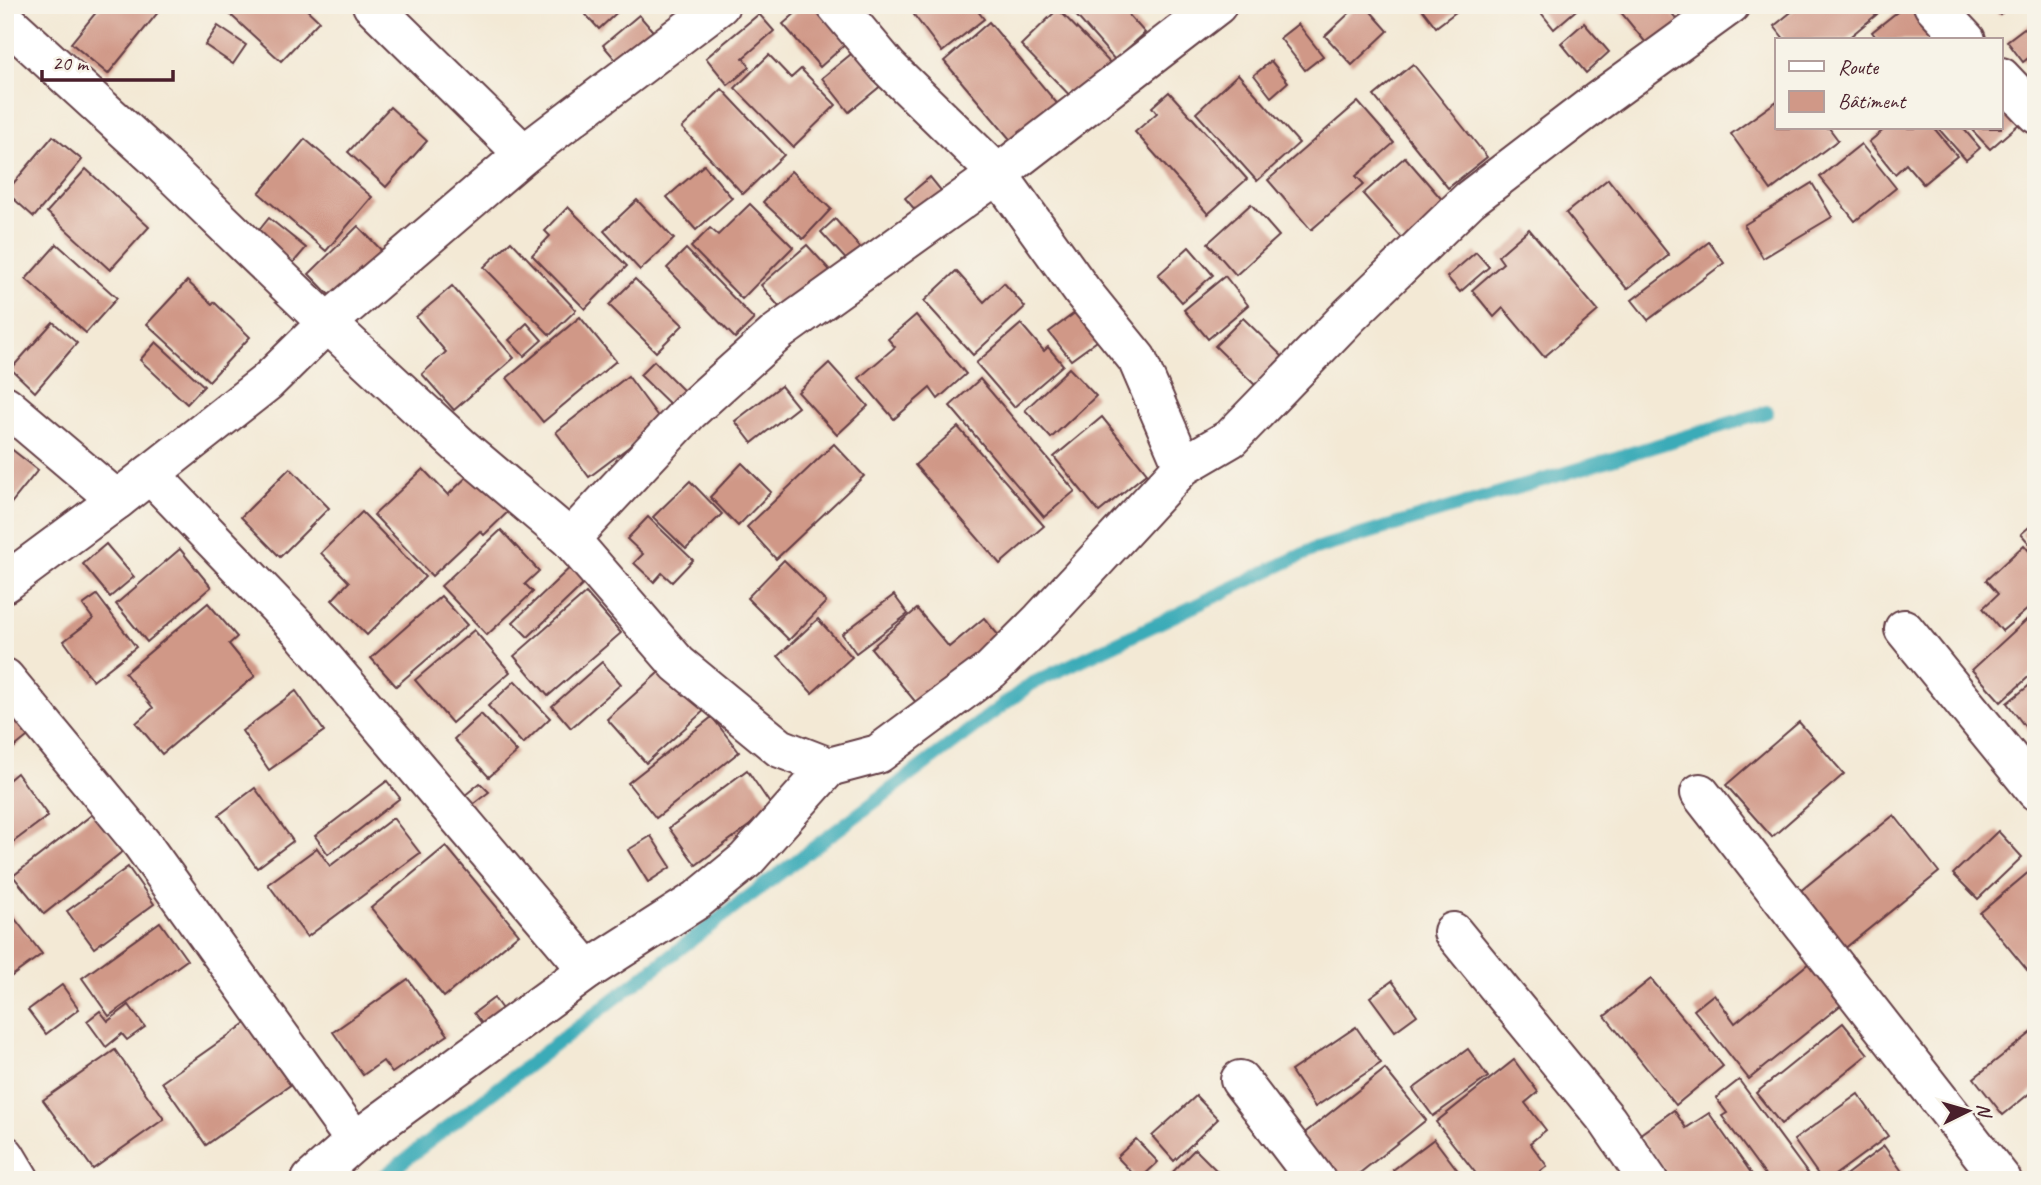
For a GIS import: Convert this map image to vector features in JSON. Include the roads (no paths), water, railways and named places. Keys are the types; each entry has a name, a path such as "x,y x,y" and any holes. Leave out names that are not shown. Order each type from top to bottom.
{"street":[{"path":"372,5 524,154"},
{"path":"5,583 117,500 267,382 327,323 524,154 720,5"},
{"path":"836,5 888,67 998,173 1082,291 1138,359 1183,466"},
{"path":"570,539 690,411 778,332 998,173 1217,5"},
{"path":"311,1180 355,1141 588,970 697,900 746,860 829,767 878,754 991,670 1041,620 1183,466 1231,438 1350,315 1471,199 1594,104 1730,5"},
{"path":"1933,5 1964,38"},
{"path":"5,20 156,158 327,323 460,446 570,539 678,664 780,748 829,767"},
{"path":"2002,78 2036,114"},
{"path":"5,405 117,500"},
{"path":"150,474 299,629 588,970"},
{"path":"1904,629 2036,791"},
{"path":"5,678 142,844 355,1141"},
{"path":"1700,793 2002,1180"},
{"path":"1453,932 1607,1120 1648,1180"},
{"path":"1240,1080 1316,1180"},
{"path":"5,1155 20,1180"}],"waterway":[{"path":"379,1180 1031,684 1312,550 1767,412"}]}
